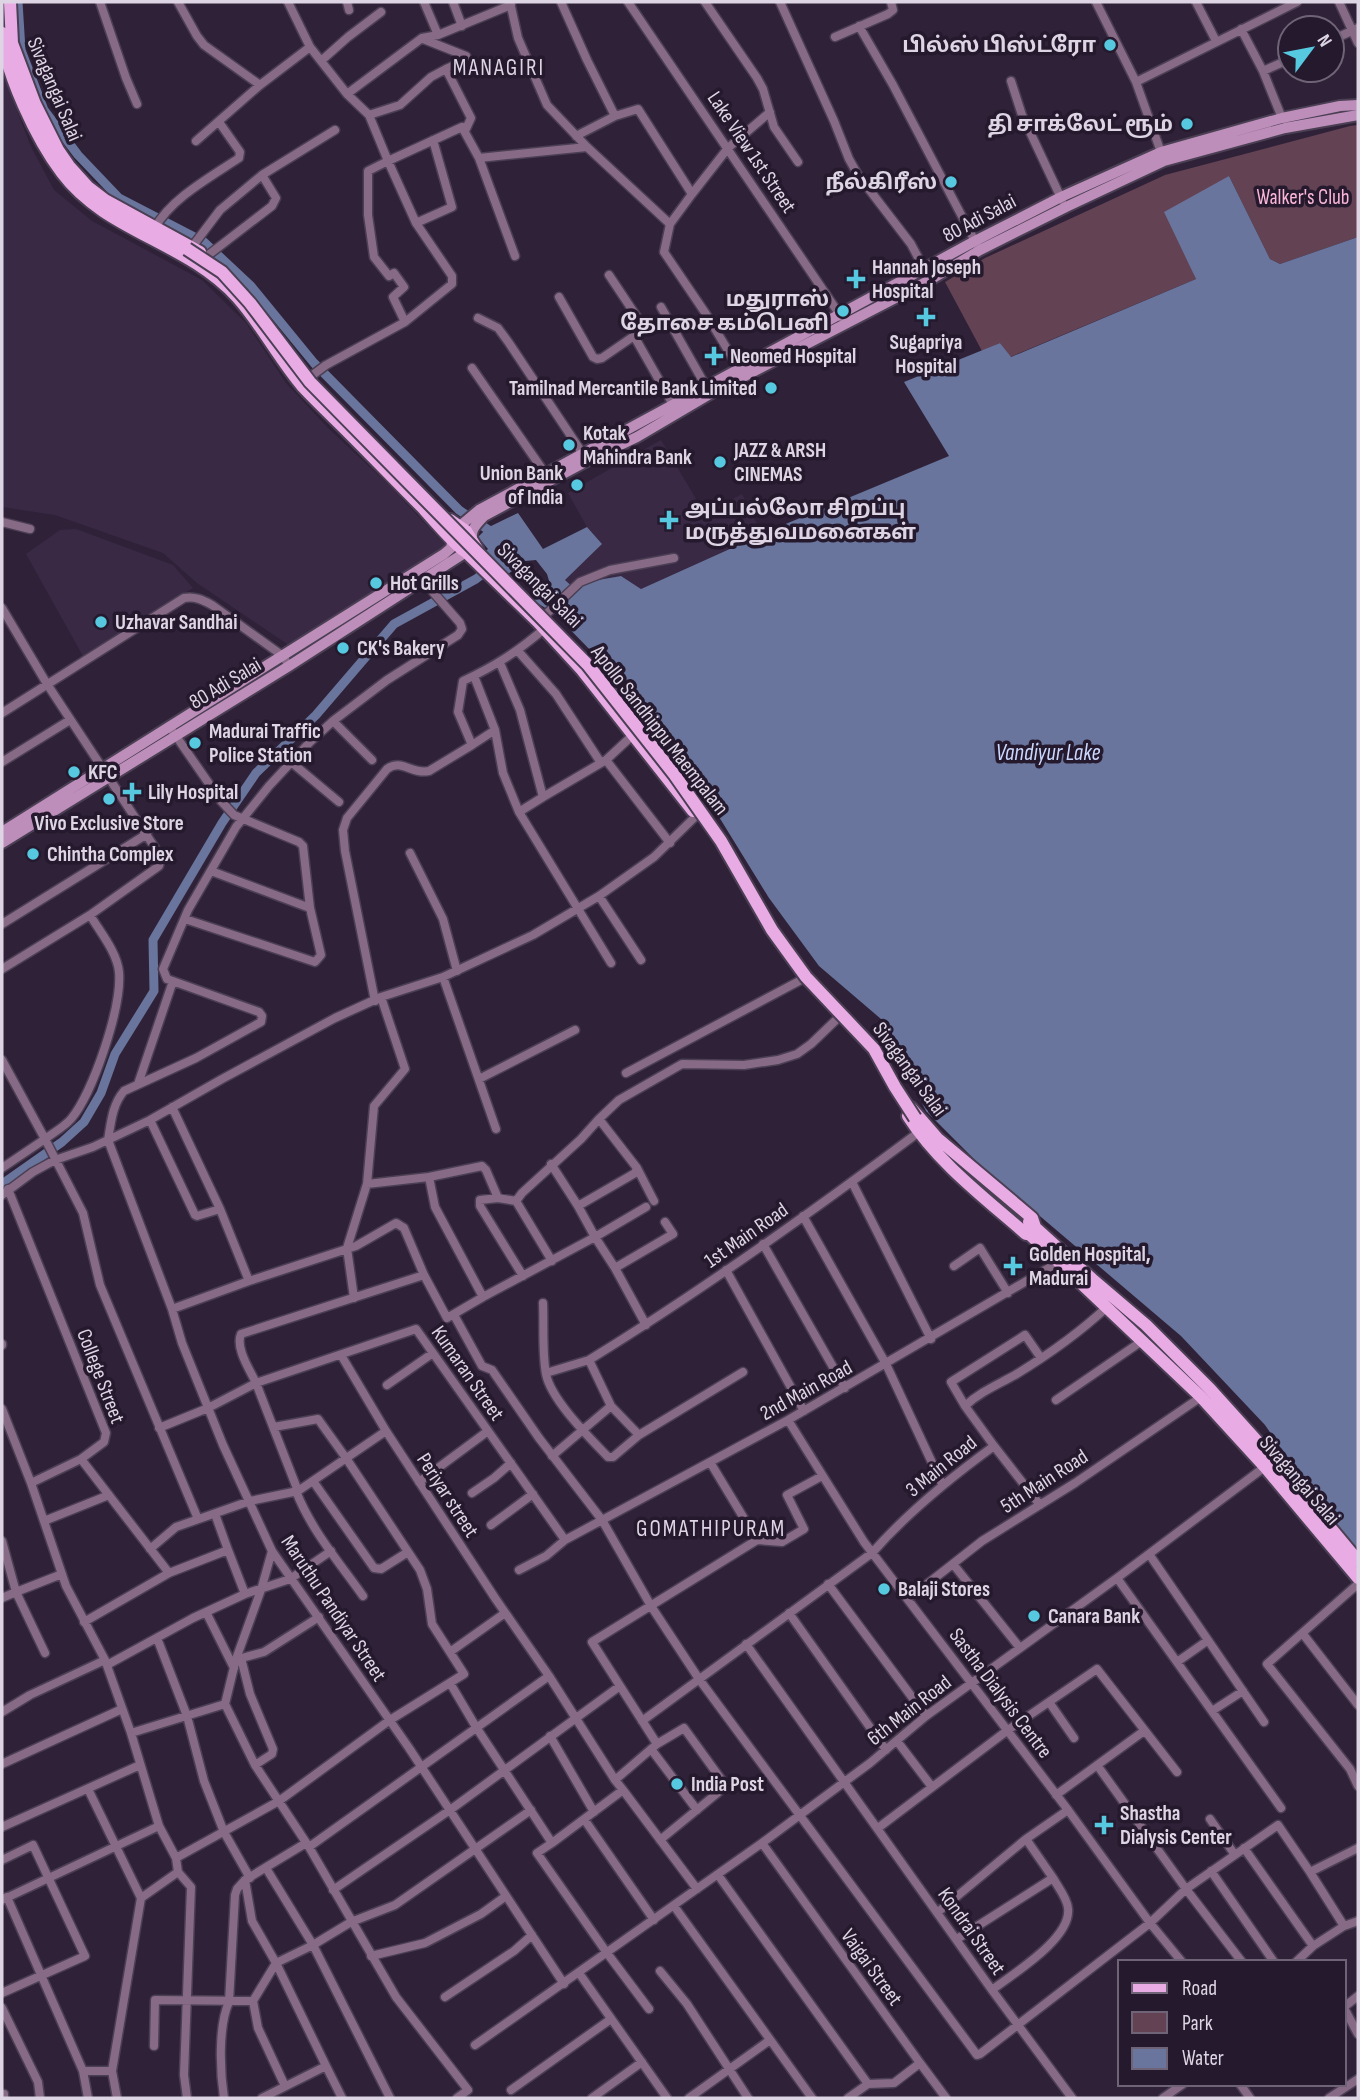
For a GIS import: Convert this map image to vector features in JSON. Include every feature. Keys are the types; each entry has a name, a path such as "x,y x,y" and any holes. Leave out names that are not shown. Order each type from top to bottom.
{"main road":[{"name":"Sivagangai Salai","path":"10,2 12,43 35,104 69,166 88,187 113,205 157,224 191,247 210,253 249,293 313,375 466,525 474,553 603,680 746,877 774,929 808,976 875,1048 915,1114 937,1138 1031,1218 1032,1230 1059,1262 1269,1464 1358,1561"},
{"name":"Sivagangai Salai","path":"2,33 14,80 39,135 62,173 98,209 201,265 227,287 247,309 304,387 458,548 474,553"},
{"name":"80 Adi Salai","path":"286,661 444,554 451,548 454,531 482,513 584,458 637,437 708,391 843,319 925,269 1162,156 1283,118 1358,105"},
{"name":"80 Adi Salai","path":"1162,156 1285,128 1358,115"},
{"name":"80 Adi Salai","path":"843,319 930,280 978,246"},
{"name":"Apollo Sandhippu Maempalam","path":"191,247 222,272 250,303 310,382 588,665 674,774 721,841 745,878 772,930 806,977 874,1049 914,1119"},
{"name":"80 Adi Salai","path":"2,832 425,578 474,553"},
{"name":"Sivagangai Salai","path":"542,622 699,812 769,932 803,979 871,1052 919,1132 945,1162 1026,1234 1032,1230"},
{"name":"80 Adi Salai","path":"2,842 105,772"},
{"name":"Sivagangai Salai","path":"914,1119 936,1143 1032,1230 1146,1325 1210,1389 1358,1578"}],"street":[{"path":"100,2 137,104"},
{"path":"178,2 204,45 260,85"},
{"path":"288,2 310,47 347,94 369,115 416,223 453,279 449,287 405,322 326,365 313,375"},
{"path":"424,2 438,35"},
{"path":"453,2 462,26"},
{"path":"561,2 615,116"},
{"name":"Lake View 1st Street","path":"628,2 843,319"},
{"path":"705,2 757,78 775,127 798,162"},
{"path":"780,2 849,159 858,175 911,244 930,280"},
{"path":"835,37 888,14 893,10 891,2"},
{"path":"1096,2 1136,82 1162,156"},
{"path":"1196,2 1216,41"},
{"path":"1136,82 1297,2"},
{"path":"1339,2 1355,29 1358,43"},
{"path":"347,94 422,38 462,26 510,4 518,38 547,105 587,147 670,224"},
{"path":"321,61 381,12"},
{"path":"859,26 978,246"},
{"path":"1241,29 1283,118"},
{"path":"369,115 400,105 431,77 464,61 466,56 422,38"},
{"path":"197,141 260,85 310,47"},
{"path":"1263,71 1276,65"},
{"path":"446,69 471,118 465,131"},
{"path":"1011,81 1022,115 1063,202"},
{"path":"576,136 615,116 638,109 692,194"},
{"path":"742,374 663,247 670,224 728,148 770,112"},
{"path":"157,224 193,189 239,158 240,152 219,122"},
{"path":"405,322 393,297 404,288 394,273 388,276 374,257 368,215 369,171 462,127 480,158 515,256"},
{"path":"191,247 220,209 262,175 335,130"},
{"path":"416,223 452,207 433,140"},
{"path":"480,158 587,147"},
{"path":"210,253 272,206 276,198 262,175"},
{"path":"559,297 593,357 601,358 634,336 641,328 641,323 608,275"},
{"path":"661,307 708,391"},
{"path":"478,318 498,328 584,458"},
{"path":"634,336 676,410"},
{"path":"472,368 548,478"},
{"path":"2,522 30,529"},
{"path":"472,745 458,712 463,681 518,651 575,586 610,570 674,558"},
{"path":"108,1140 117,1100 124,1091 196,1058 261,1022 262,1016 259,1012 167,979 163,969 185,919 238,817 333,721 387,680 458,635 462,629 460,623 433,592 425,578"},
{"path":"2,713 184,598 191,597 212,605 286,661"},
{"path":"2,608 70,720 161,856 159,866 90,915 2,969"},
{"path":"518,651 556,694 603,762 670,843"},
{"path":"500,663 520,710 543,797"},
{"path":"474,676 495,730 503,773 519,812 611,963"},
{"path":"2,762 70,720"},
{"path":"333,721 372,760"},
{"path":"172,730 221,801 238,817 303,846 310,908 321,955 315,962 185,919"},
{"path":"354,1298 347,1248 367,1184 374,1106 405,1069 378,999 345,851 343,830 347,818 393,764 400,764 421,773 429,771 495,730"},
{"path":"519,812 603,762 634,734"},
{"path":"291,762 340,802"},
{"path":"5,1192 55,1158 108,1140 150,1120 335,1018 378,999 443,977 533,935 599,896 654,857 699,812"},
{"path":"2,924 147,834"},
{"path":"410,853 443,919 457,971"},
{"path":"211,871 310,908"},
{"path":"599,896 641,960"},
{"path":"2,1168 46,1141 70,1120 85,1097 114,1020 119,972 113,953 90,915"},
{"path":"443,977 496,1129"},
{"path":"626,1073 803,979"},
{"path":"138,1084 173,981"},
{"path":"516,1201 619,1100 682,1064 744,1065 778,1060 797,1054 838,1018"},
{"path":"479,1079 575,1030"},
{"path":"2,1060 83,1213 100,1285 198,1520"},
{"path":"172,1107 220,1209 249,1281"},
{"path":"599,1119 637,1168 654,1201"},
{"path":"150,1120 195,1216 220,1209"},
{"name":"1st Main Road","path":"546,1373 589,1360 646,1325 852,1182 919,1132"},
{"name":"Maruthu Pandiyar Street","path":"108,1140 172,1309 182,1343 272,1551 390,1720 564,1984"},
{"path":"551,1164 615,1268 646,1325"},
{"path":"367,1184 429,1177 482,1166 498,1198"},
{"path":"578,1206 630,1177 637,1168"},
{"path":"429,1177 435,1207 483,1297"},
{"path":"852,1182 931,1339"},
{"name":"College Street","path":"5,1192 106,1433 104,1442 81,1459"},
{"path":"523,1276 479,1203 482,1199 516,1201 552,1261"},
{"path":"172,1309 356,1245 392,1224 400,1224 447,1318 646,1207"},
{"path":"803,1216 886,1364 942,1485"},
{"path":"615,1268 673,1234 665,1222"},
{"path":"763,1244 845,1388"},
{"path":"954,1266 980,1248 1008,1293"},
{"name":"2nd Main Road","path":"519,1570 546,1556 565,1540 788,1420 931,1339 1059,1262"},
{"path":"726,1270 804,1411"},
{"path":"363,1596 311,1523 239,1345 239,1338 241,1334 424,1275"},
{"path":"543,1303 546,1373 554,1394 608,1457 611,1458 639,1435 743,1372"},
{"name":"3 Main Road","path":"642,1721 872,1553 889,1533 942,1485 993,1446 965,1406 978,1394 1014,1376 1083,1330 1107,1307"},
{"path":"454,1315 482,1366 492,1370 602,1520 651,1606 699,1679 976,2055 1018,2026 1150,1923 1186,1889 1278,1825 1344,1926"},
{"name":"Kumaran Street","path":"256,1383 416,1329 565,1540"},
{"path":"965,1406 951,1382 969,1370 1026,1335 1041,1359"},
{"path":"1056,1400 1142,1341"},
{"path":"387,1385 433,1353"},
{"path":"150,1549 176,1527 250,1501 297,1491 386,1431 341,1355"},
{"path":"589,1360 611,1406 639,1435"},
{"path":"159,1428 208,1408 256,1383"},
{"name":"5th Main Road","path":"908,1599 982,1541 1201,1397"},
{"path":"552,1455 611,1406"},
{"path":"2,1409 62,1574 106,1662 159,1826 176,1858 178,1872 191,1887 184,2075 187,2098"},
{"path":"176,1858 279,1801 390,1720 464,1674 432,1624 427,1589 420,1570 318,1419 274,1427"},
{"name":"Sastha Dialysis Centre","path":"788,1420 872,1553 1180,1960"},
{"name":"Periyar street","path":"386,1431 615,1780 697,1889"},
{"path":"419,1482 488,1431"},
{"path":"993,1446 1040,1505"},
{"path":"31,1483 81,1459 169,1573"},
{"path":"710,1462 757,1540"},
{"path":"472,1493 495,1478 511,1463"},
{"name":"6th Main Road","path":"564,1984 799,1816 926,1716 1269,1464"},
{"path":"697,1810 654,1747 642,1721 592,1642 757,1540 782,1542 804,1530 787,1495 822,1476"},
{"path":"313,1481 374,1568 381,1569 408,1552"},
{"path":"491,1525 533,1494"},
{"path":"44,1521 109,1495"},
{"path":"215,1514 244,1594"},
{"path":"2,1541 4,1557 16,1592 45,1653"},
{"path":"84,1622 169,1573 228,1550"},
{"path":"272,1551 225,1704 255,1765 307,1845 396,1997 475,2098"},
{"path":"2,1712 30,1695 157,1638 244,1594 290,1578 331,1551"},
{"path":"1149,1554 1264,1722"},
{"path":"953,1564 1020,1648"},
{"path":"2,1598 62,1574"},
{"path":"1117,1578 1281,1808"},
{"path":"828,1584 926,1716"},
{"path":"1358,1584 1266,1664 1354,1767 1358,1786"},
{"path":"206,1612 237,1662 273,1749 272,1754 255,1765"},
{"path":"450,1652 505,1613"},
{"path":"789,1613 886,1750"},
{"path":"237,1662 264,1652 319,1617"},
{"path":"1303,1633 1358,1705"},
{"path":"157,1638 187,1716 204,1781 224,1832 248,1879 252,1921 342,2098"},
{"path":"1177,1662 1207,1641"},
{"name":"Kondrai Street","path":"746,1644 1072,2098"},
{"path":"878,1828 1008,1730 1097,1669 1177,1772"},
{"path":"224,2098 220,2070 225,2011 229,2002 237,1889 248,1879 307,1845 549,1676"},
{"path":"450,1683 552,1843"},
{"path":"333,1891 620,1686"},
{"path":"1212,1711 1243,1691"},
{"path":"1049,1702 1074,1738"},
{"path":"131,1733 225,1704"},
{"path":"2,1764 121,1709"},
{"path":"615,1780 654,1747 684,1728 726,1786 660,1840"},
{"path":"1056,1795 1144,1731"},
{"path":"550,1737 594,1812"},
{"path":"897,1741 932,1787"},
{"path":"2,1827 141,1765"},
{"path":"1097,1765 1240,1960"},
{"path":"88,1789 141,1898 112,2071 117,2098"},
{"path":"623,1790 537,1853 649,2009"},
{"path":"285,2086 258,2028 253,2001 276,1964 351,1923 395,1905 531,1810"},
{"path":"938,1912 1026,1839 1068,1810"},
{"path":"584,1819 654,1920"},
{"path":"1210,1819 1235,1855"},
{"path":"88,2098 83,2071 4,1898 159,1826"},
{"path":"992,1990 1055,1941 1068,1917 1067,1902 1026,1839"},
{"name":"Vaigai Street","path":"762,1843 946,2098"},
{"path":"2,1860 33,1845 85,1956 2,1993"},
{"path":"1244,1848 1313,1946"},
{"path":"1310,1872 1358,1848"},
{"path":"266,1868 313,1945 390,2098"},
{"path":"1211,1871 1273,1960"},
{"path":"141,1898 178,1872"},
{"path":"718,1875 869,2084"},
{"path":"957,1938 1053,1878"},
{"path":"371,1956 425,1943 456,1929 506,1896"},
{"path":"674,1906 812,2098"},
{"path":"1298,1960 1313,1946 1344,1926 1358,1921"},
{"path":"445,1997 514,1951 532,1935"},
{"path":"660,1971 687,2004 748,2098"},
{"path":"579,1973 667,2098"},
{"path":"475,2045 564,1984"},
{"path":"154,2046 155,2000 253,2001"},
{"path":"2,2008 38,2082 40,2098"},
{"path":"1346,2012 1358,2034"},
{"path":"511,2090 611,2018"},
{"path":"689,2098 770,2040"},
{"path":"592,2098 642,2062"},
{"path":"848,2098 869,2084 894,2083 920,2063"},
{"path":"262,2098 326,2066"},
{"path":"83,2071 112,2071"},
{"path":"1329,2098 1358,2079"},
{"path":"1163,2098 1180,2086"},
{"path":"457,2098 468,2090"}],"shaded area":[{"path":"2,72 31,147 54,190 92,221 202,280 246,323 286,383 445,545 290,646 197,583 163,553 55,515 2,507"},
{"name":"அப்பல்லோ சிறப்பு மருத்துவமனைகள்","path":"661,440 705,514 742,494 762,534 641,589 621,576 581,586 576,590 565,580 602,544 587,527 568,493"},
{"name":"Uzhavar Sandhai","path":"76,529 173,565 193,588 83,656 26,554 60,530"}],"green space":[{"name":"Walker's Club","path":"1358,125 1358,237 1280,264 1270,259 1229,176 1186,255 1196,279 1010,357 1000,343 982,351 945,282 985,258 1165,175"}],"water":[{"name":"Vandiyur Lake","path":"1229,176 1270,259 1280,264 1358,237 1358,1552 1332,1523 1265,1425 1181,1336 981,1166 926,1111 881,1019 819,966 769,898 684,760 593,653 555,614 534,601 550,584 547,574 536,560 525,561 499,581 479,557 488,549 478,537 487,528 518,513 543,549 587,527 602,544 565,580 576,590 591,582 621,576 641,589 776,528 949,456 904,382 1000,343 1011,357 1196,279 1164,212"}],"waterway":[{"path":"18,2 21,50 44,110 78,155 119,198 204,242 251,286 314,363 459,510 496,535"},
{"path":"2,1184 62,1142 84,1122 101,1093 115,1054 154,991 153,940 222,823 256,773 316,715 394,624 476,579 489,569"}],"place":[{"name":"பில்ஸ் பிஸ்ட்ரோ","path":"1110,45"},
{"name":"தி சாக்லேட் ரூம்","path":"1187,124"},
{"name":"நீல்கிரீஸ்","path":"951,182"},
{"name":"Hannah Joseph Hospital","path":"856,279"},
{"name":"மதுராஸ் தோசை கம்பெனி","path":"843,311"},
{"name":"Sugapriya Hospital","path":"926,317"},
{"name":"Neomed Hospital","path":"714,356"},
{"name":"Tamilnad Mercantile Bank Limited","path":"771,388"},
{"name":"Kotak Mahindra Bank","path":"569,445"},
{"name":"JAZZ & ARSH CINEMAS","path":"720,462"},
{"name":"Union Bank of India","path":"577,485"},
{"name":"அப்பல்லோ சிறப்பு மருத்துவமனைகள்","path":"669,520"},
{"name":"Hot Grills","path":"376,583"},
{"name":"Uzhavar Sandhai","path":"101,622"},
{"name":"CK's Bakery","path":"343,648"},
{"name":"Madurai Traffic Police Station","path":"195,743"},
{"name":"KFC","path":"74,772"},
{"name":"Lily Hospital","path":"132,792"},
{"name":"Vivo Exclusive Store","path":"109,799"},
{"name":"Chintha Complex","path":"33,854"},
{"name":"Golden Hospital, Madurai","path":"1013,1266"},
{"name":"Balaji Stores","path":"884,1589"},
{"name":"Canara Bank","path":"1034,1616"},
{"name":"India Post","path":"677,1784"},
{"name":"Shastha Dialysis Center","path":"1104,1825"}],"district":[{"name":"MANAGIRI","path":"499,67"},
{"name":"GOMATHIPURAM","path":"711,1528"}]}
